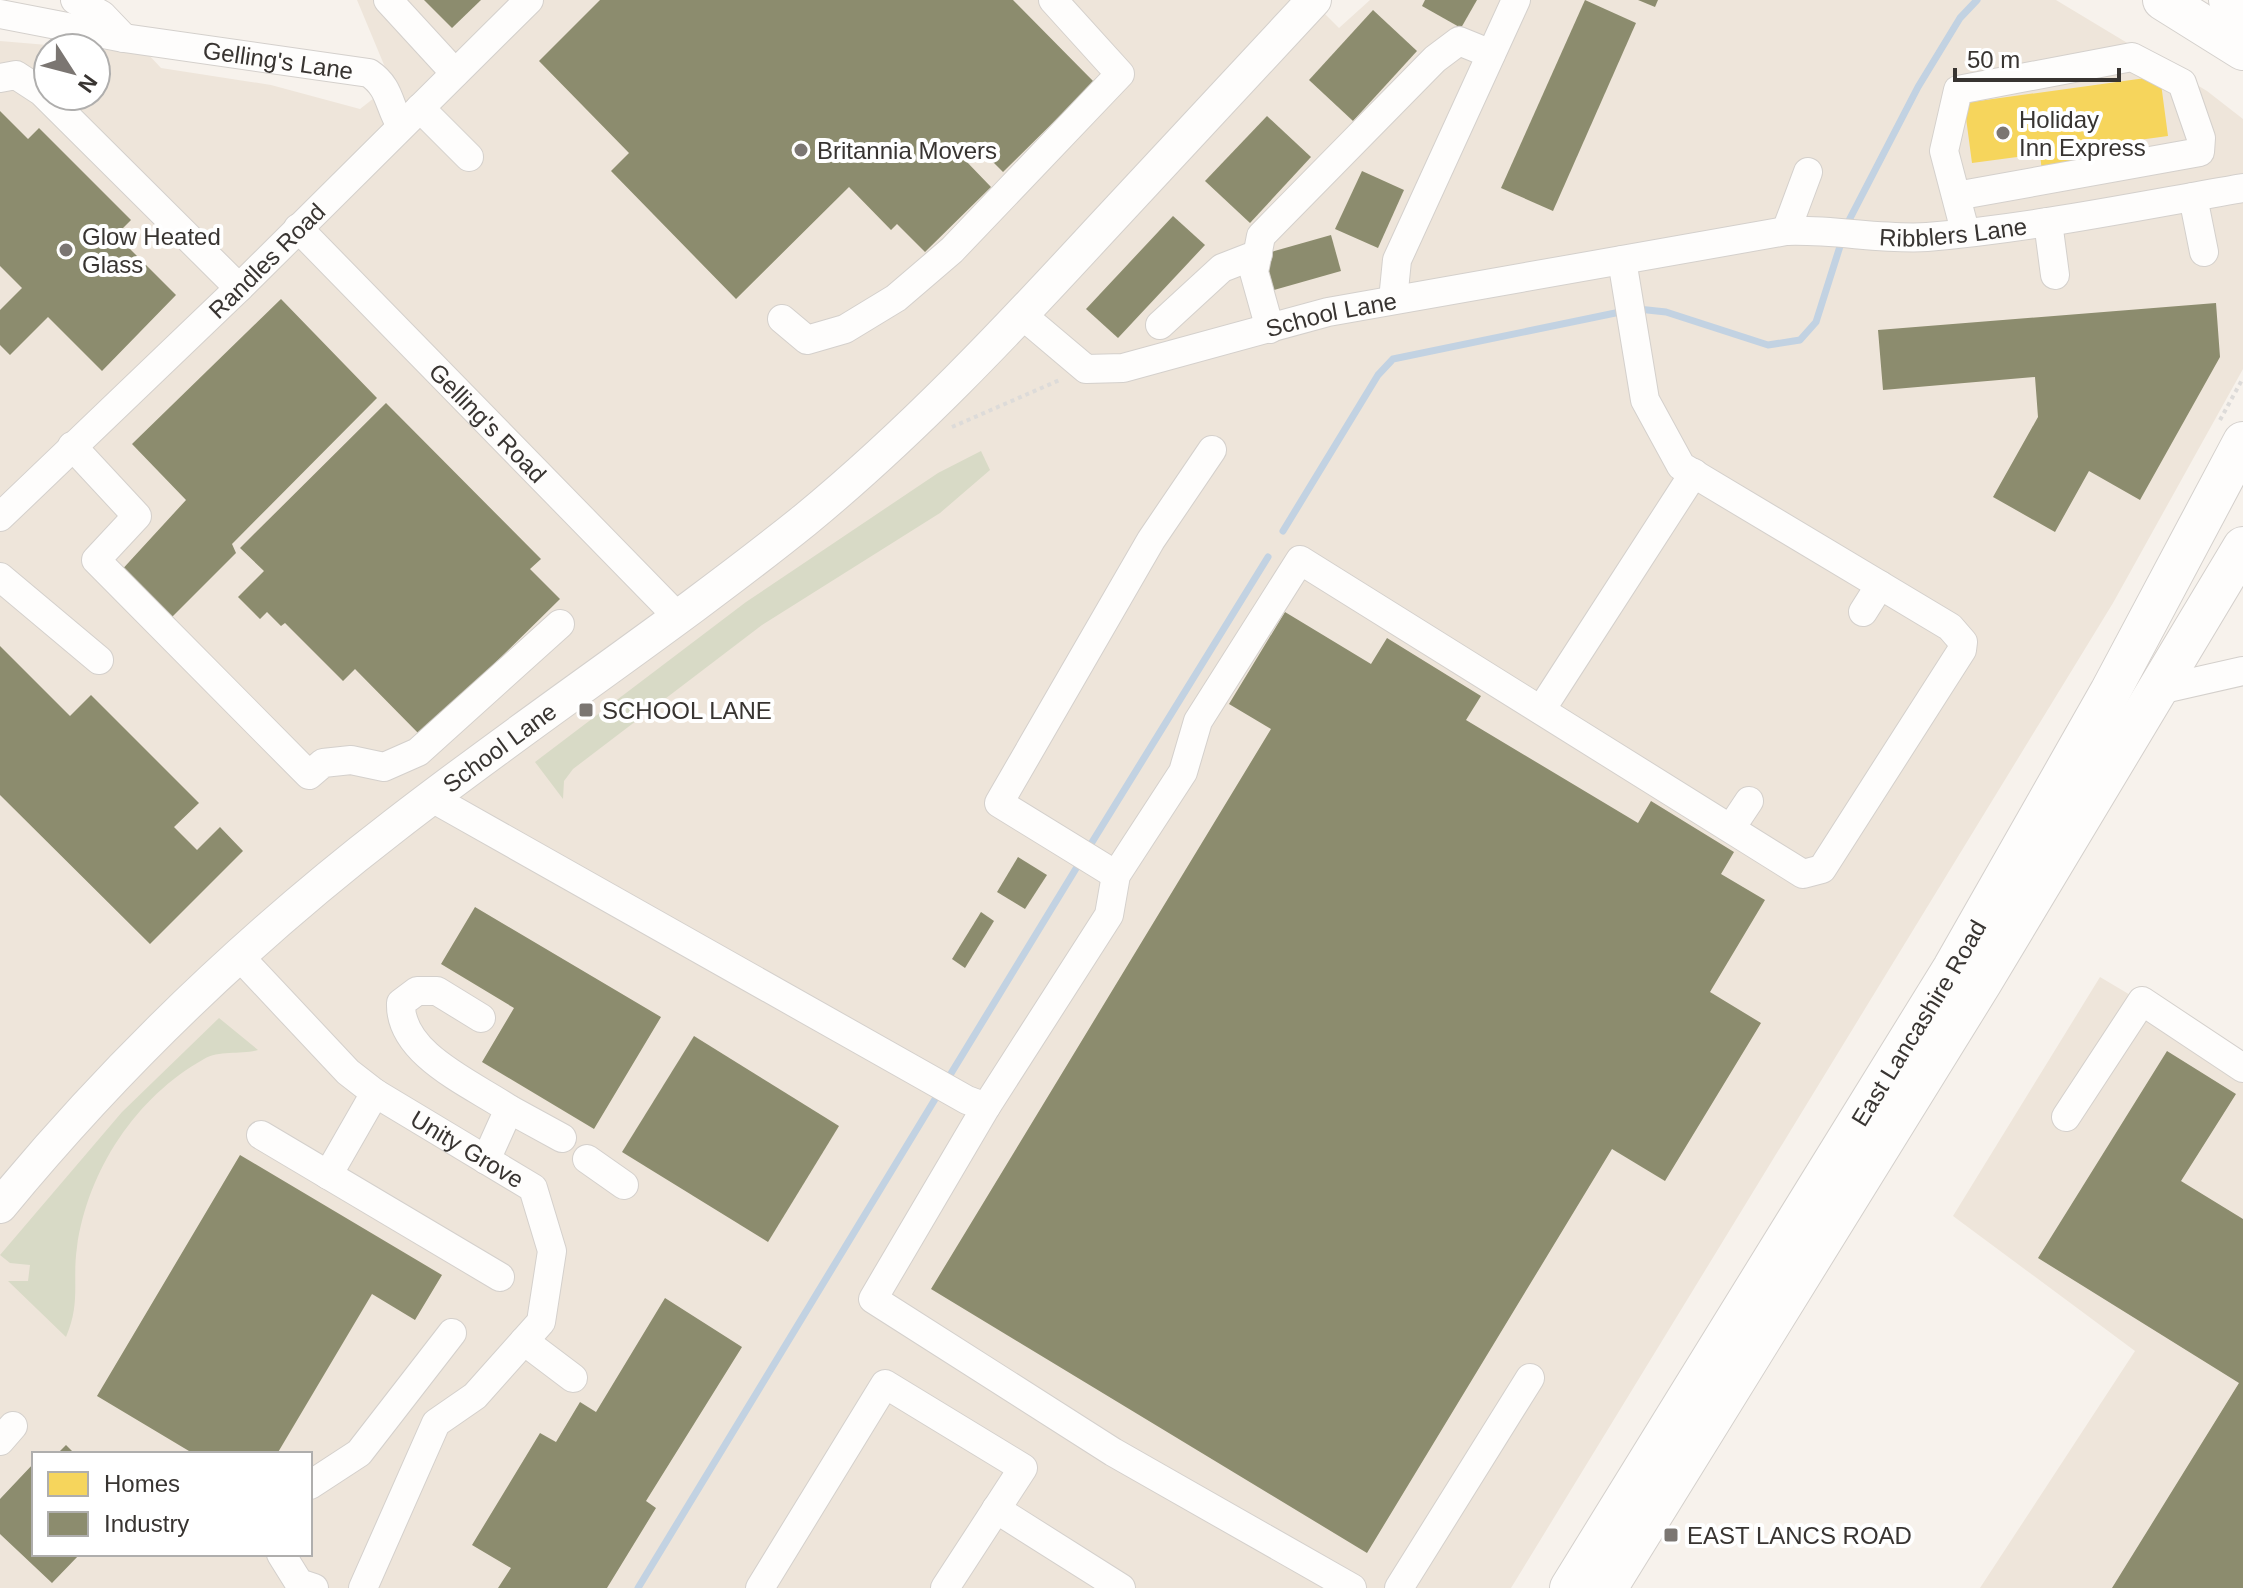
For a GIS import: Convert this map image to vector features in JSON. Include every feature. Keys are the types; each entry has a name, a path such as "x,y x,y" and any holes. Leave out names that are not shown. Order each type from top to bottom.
{"highway":[{"path":"2163,0 2243,50"},
{"path":"2229,0 2243,9"},
{"name":"East Lancashire Road","path":"1570,1588 1953,968 2241,453"},
{"name":"East Lancashire Road","path":"1607,1588 2159,690 2243,547"}],"main road":[{"name":"School Lane","path":"0,1206 109,1081 310,893 803,521 922,417 1022,315 1314,0"}],"street":[{"path":"75,0 102,15 124,38"},
{"path":"388,0 455,73"},
{"name":"Randles Road","path":"0,517 239,288 529,0"},
{"path":"782,319 807,340 845,329 896,298 952,250 1120,74 1053,0"},
{"path":"1393,300 1397,260 1516,0"},
{"name":"Gelling's Lane","path":"7,10 124,38 369,73 382,82 391,96 393,113 410,117"},
{"path":"1270,329 1254,272 1261,236 1435,59 1459,41 1491,54"},
{"path":"1956,196 2200,152 2201,138 2182,83 2132,57 1958,90 1944,151 1965,231"},
{"path":"0,78 16,75 42,92 239,288"},
{"path":"410,117 469,157"},
{"path":"1786,231 1808,172"},
{"name":"Ribblers Lane","path":"1663,253 1786,231 1828,229 1925,237 2048,222 2243,188"},
{"path":"2193,197 2204,252"},
{"path":"2048,222 2055,275"},
{"name":"Gelling's Road","path":"298,228 678,617"},
{"name":"School Lane","path":"1086,369 1123,368 1328,312 1663,253"},
{"path":"1160,325 1222,268 1258,254"},
{"path":"1352,1588 1113,1452 873,1299 986,1107 1109,915 1106,869 1183,772 1198,721 1300,560 1803,874 1822,869 1962,650 1958,634 1681,466 1645,400 1622,260"},
{"path":"1022,315 1086,369"},
{"path":"72,446 137,516 96,560 309,775 323,763 351,760 384,767 418,752 560,624"},
{"path":"1106,869 999,803 1151,540 1212,450"},
{"path":"1541,710 1694,473"},
{"path":"0,577 99,660"},
{"path":"1863,612 1880,585"},
{"path":"2159,690 2243,671"},
{"path":"432,798 956,1094 986,1107"},
{"path":"1731,828 1749,801"},
{"name":"Unity Grove","path":"240,957 348,1072 375,1093 533,1188 552,1251 541,1322 475,1396 436,1423 363,1588"},
{"path":"481,1018 437,991 417,991 401,1003 401,1020 412,1040 428,1055 509,1109 562,1138"},
{"path":"2066,1117 2142,1001 2243,1068"},
{"path":"328,1175 375,1093"},
{"path":"486,1160 509,1109"},
{"path":"261,1135 500,1277"},
{"path":"587,1159 624,1185"},
{"path":"312,1484 359,1453 452,1333"},
{"path":"524,1341 573,1378"},
{"path":"1399,1588 1530,1378"},
{"path":"760,1588 885,1384 1023,1468 945,1588"},
{"path":"996,1509 1121,1588"},
{"path":"282,1556 299,1583 314,1588"}],"path":[{"path":"922,417 939,432 1086,369"}],"shaded area":[{"path":"357,0 1311,0 1339,28 1370,0 2056,0 2207,91 2243,119 2243,369 2113,603 1511,1588 0,1588 0,41 32,44 32,112 112,112 112,51 148,54 161,68 271,85 360,109 392,84"},
{"path":"2100,977 2243,1062 2243,1588 1980,1588 2135,1351 1953,1216"}],"green space":[{"path":"981,451 990,470 940,513 762,625 573,769 564,781 563,799 535,762 746,602 938,473"},
{"path":"219,1018 258,1050 216,1054 204,1059 157,1094 119,1138 92,1190 83,1218 77,1247 73,1313 66,1337 8,1281 28,1281 30,1265 10,1263 0,1255 122,1112"}],"building: Homes":[{"path":"2160,76 2168,136 2102,145 2106,173 2043,181 2040,154 1972,163 1964,103"}],"building: Industry":[{"path":"424,0 481,0 452,28"},
{"name":"Britannia Movers","path":"600,0 1013,0 1094,82 1003,172 978,147 965,160 991,187 925,252 897,224 891,230 849,187 736,299 611,171 629,153 539,61"},
{"path":"1425,0 1477,0 1461,28 1422,6"},
{"path":"1585,0 1636,23 1553,211 1501,188"},
{"path":"1638,0 1658,0 1655,7"},
{"path":"1373,10 1417,51 1353,121 1309,80"},
{"name":"Glow Heated Glass","path":"0,111 28,139 39,128 131,220 116,235 176,295 102,371 48,317 10,355 0,345 0,310 22,288 0,266"},
{"path":"1267,116 1311,157 1250,223 1205,181"},
{"path":"1362,171 1404,190 1378,248 1335,229"},
{"path":"1173,216 1205,245 1118,338 1086,309"},
{"path":"1331,235 1341,271 1274,290 1264,254"},
{"path":"281,299 377,398 232,544 236,553 168,621 118,574 186,500 132,444"},
{"path":"2216,303 2220,357 2140,500 2089,471 2055,532 1993,497 2038,417 2035,377 1883,390 1878,330"},
{"path":"386,403 541,559 530,569 560,599 421,736 355,669 343,681 285,623 281,626 267,612 260,619 238,597 264,571 240,548"},
{"path":"1285,612 1371,664 1387,638 1481,696 1466,720 1638,823 1651,801 1734,852 1721,874 1765,900 1710,992 1761,1023 1665,1181 1612,1149 1367,1553 931,1289 1271,729 1229,704"},
{"path":"0,646 70,716 91,695 199,803 174,827 197,850 220,827 243,851 150,944 0,795"},
{"path":"1018,857 1047,875 1025,909 997,892"},
{"path":"475,907 661,1017 594,1129 482,1062 514,1008 441,964"},
{"path":"981,912 994,921 965,968 952,959"},
{"path":"694,1036 839,1126 768,1242 622,1152"},
{"path":"2167,1051 2236,1094 2181,1181 2243,1219 2243,1588 2112,1588 2239,1383 2038,1258"},
{"path":"240,1155 442,1275 415,1320 372,1294 278,1452 191,1452 97,1396"},
{"path":"665,1298 742,1347 646,1501 656,1508 607,1588 498,1588 511,1568 472,1545 540,1433 556,1442 580,1402 596,1412"},
{"path":"66,1445 73,1452 59,1452"},
{"path":"32,1465 32,1556 78,1556 52,1583 0,1534 0,1499"}],"waterway":[{"path":"1845,228 1918,87 1960,18 1977,0"},
{"path":"1638,309 1666,312 1768,345 1800,340 1816,322 1842,240"},
{"path":"1283,531 1378,375 1393,359 1625,311"},
{"path":"1086,852 1268,557"},
{"path":"947,1080 1080,862"},
{"path":"638,1588 940,1091"}],"place":[{"name":"Holiday Inn Express","path":"2003,133"},
{"name":"Britannia Movers","path":"801,150"},
{"name":"Glow Heated Glass","path":"66,250"},
{"name":"SCHOOL LANE","path":"586,710"},
{"name":"EAST LANCS ROAD","path":"1671,1535"}]}
